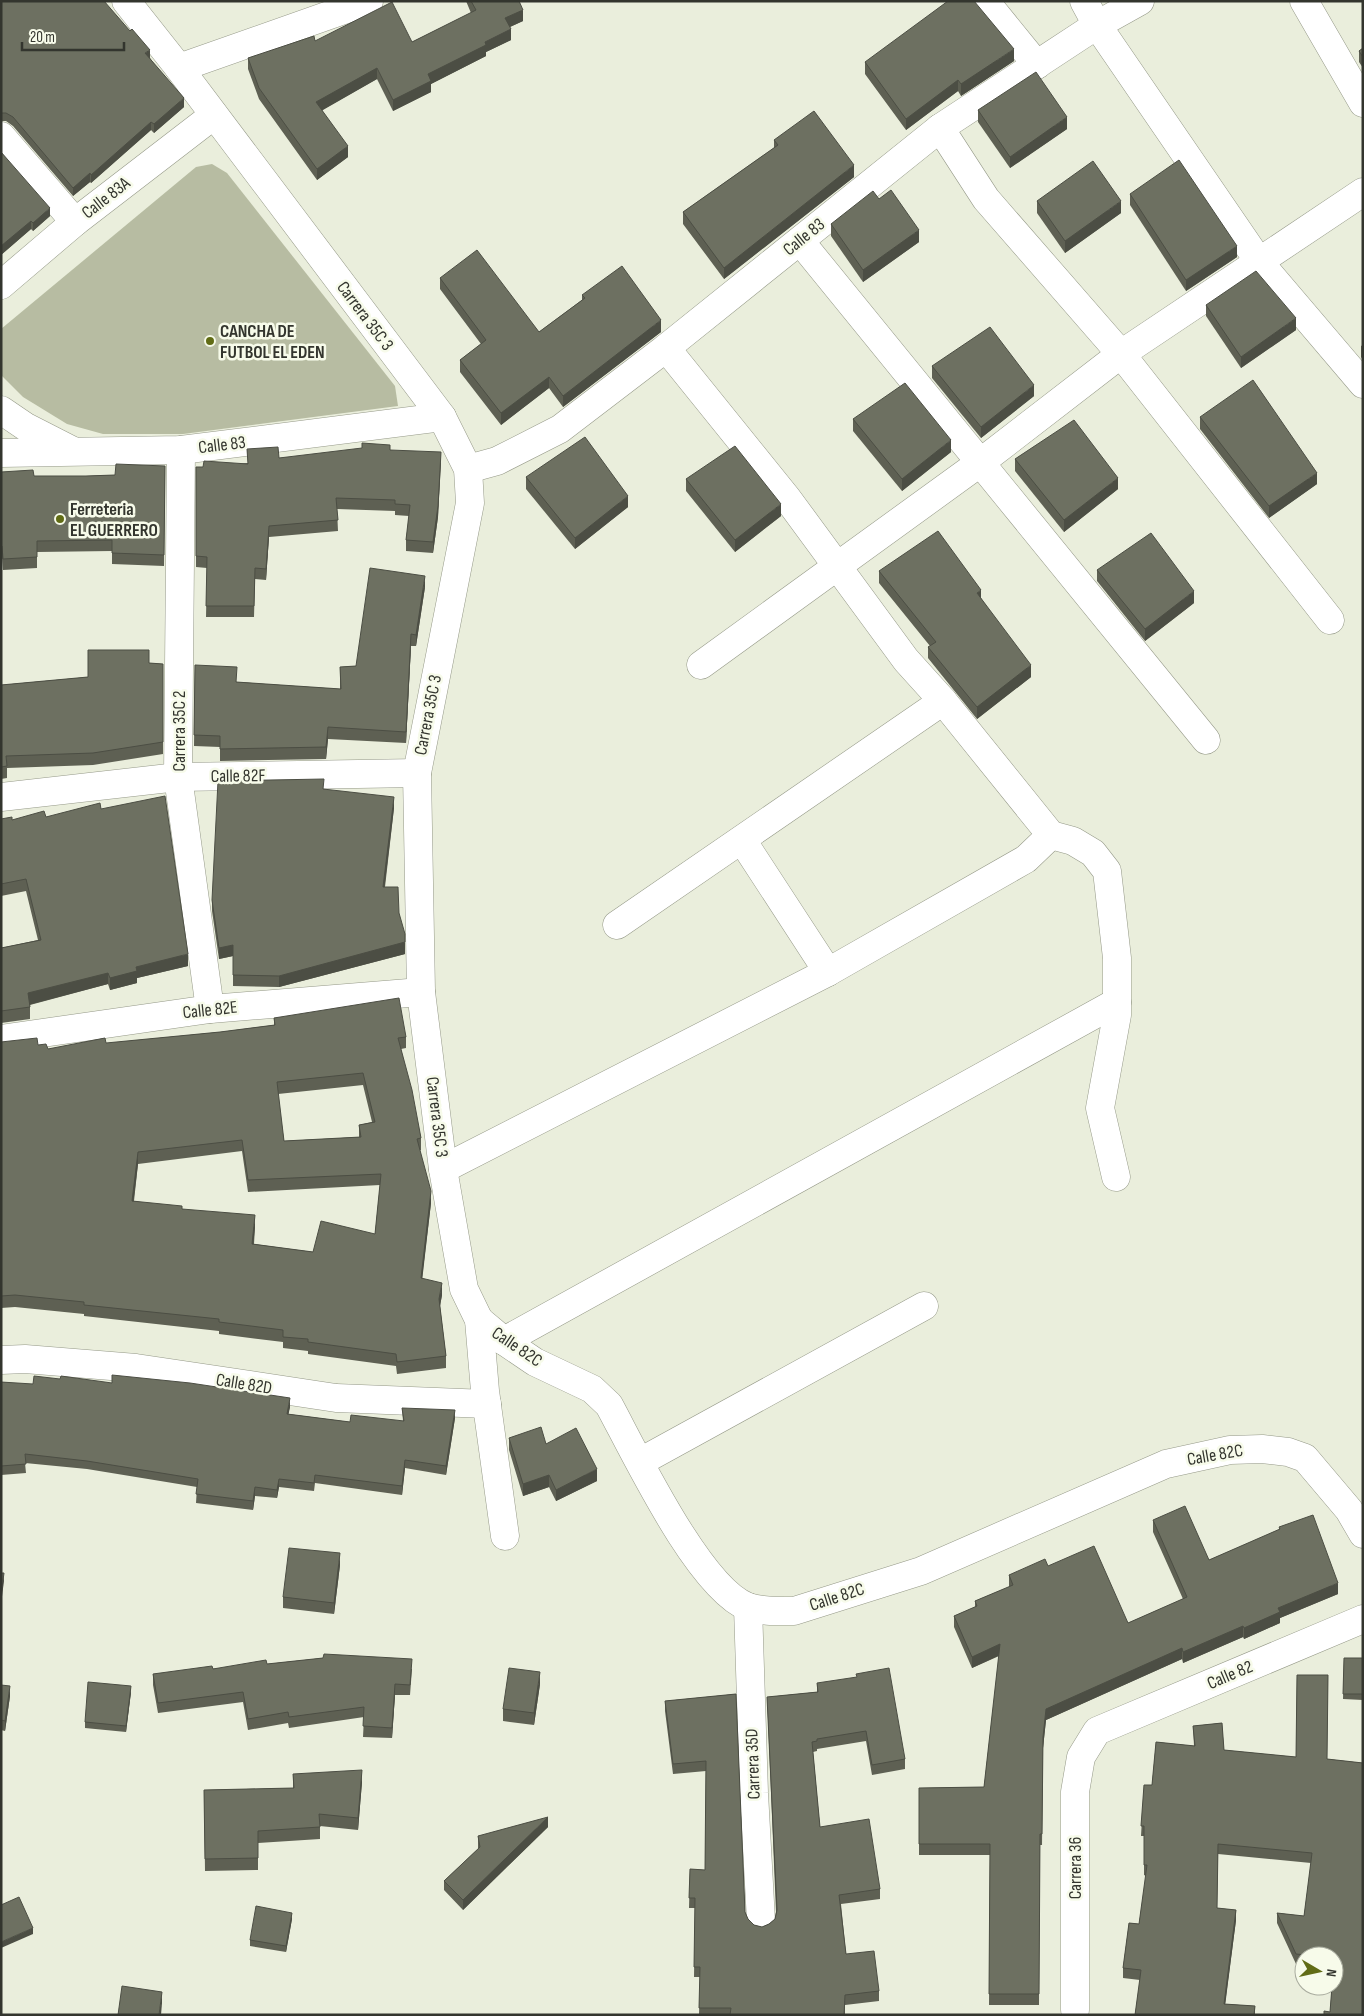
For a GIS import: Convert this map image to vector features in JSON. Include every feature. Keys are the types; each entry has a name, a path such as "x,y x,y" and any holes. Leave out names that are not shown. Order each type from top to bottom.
{"street":[{"name":"Carrera 35C 3","path":"126,1 179,68 442,417 468,469 470,503 417,773 421,992 444,1169 464,1289 479,1320 487,1404 506,1536"},
{"path":"179,68 369,1"},
{"path":"985,1 1037,65"},
{"path":"1084,1 1097,25 1260,263 1363,384"},
{"name":"Calle 83","path":"468,469 497,461 560,429 666,348 940,128 1097,25 1140,1"},
{"path":"1304,1 1363,103"},
{"name":"Calle 83A","path":"1,285 75,222 214,115"},
{"path":"940,128 986,200 1121,354 1330,620"},
{"path":"1,136 75,222"},
{"path":"700,665 981,462 1121,354 1260,263 1363,192"},
{"path":"800,241 1206,740"},
{"path":"666,348 787,498 906,660 943,702 1051,835 1073,842 1093,853 1107,870 1117,958 1117,1015 1100,1108 1116,1177"},
{"path":"1,410 26,427 77,453"},
{"name":"Calle 83","path":"1,453 181,450 442,417"},
{"name":"Carrera 35C 2","path":"181,450 178,777 210,1009"},
{"path":"617,925 943,702"},
{"name":"Calle 82F","path":"1,798 178,777 417,773"},
{"path":"444,1169 828,972 1026,859 1051,835"},
{"path":"742,840 828,972"},
{"name":"Calle 82E","path":"1,1039 210,1009 421,992"},
{"path":"504,1341 1117,1002"},
{"path":"640,1462 924,1306"},
{"name":"Calle 82C","path":"479,1320 504,1341 535,1362 592,1389 609,1404 674,1524 703,1567 726,1593 748,1607 772,1611 794,1611 921,1571 1166,1464 1230,1450 1271,1450 1288,1452 1305,1458 1349,1510 1363,1534"},
{"name":"Calle 82D","path":"1,1360 25,1359 136,1368 336,1398 487,1404"},
{"name":"Carrera 35D","path":"748,1607 754,1793 762,1921"},
{"name":"Calle 82","path":"1097,1731 1363,1619"},
{"name":"Carrera 36","path":"1075,2010 1075,1792 1081,1757 1097,1731"}],"green space":[{"path":"212,164 227,173 395,386 398,406 183,434 103,434 67,424 23,397 1,375 1,329 196,167"}],"building":[{"path":"1,1 104,1 130,31 132,29 150,50 145,53 184,98 154,124 151,122 91,175 90,173 73,188 13,117 6,113 1,113"},
{"path":"471,1 519,1 523,10 505,18 511,29 485,42 486,45 428,74 431,81 393,100 377,68 316,102 348,146 317,169 259,88 248,58 314,36 315,41 392,2 412,42 476,10"},
{"path":"948,1 974,1 1014,49 961,84 958,80 906,119 865,62"},
{"path":"1363,48 1363,57 1359,51"},
{"path":"1036,72 1067,117 1010,157 978,110"},
{"path":"814,111 854,165 724,268 683,212 778,145 774,140"},
{"path":"1,152 50,208 1,246"},
{"path":"1179,160 1237,246 1186,280 1130,194"},
{"path":"1093,161 1121,201 1065,241 1037,201"},
{"path":"891,190 919,230 863,270 831,224 873,191 879,199"},
{"path":"477,250 539,332 585,298 582,295 622,266 661,320 563,396 549,377 501,413 460,360 486,340 440,278"},
{"path":"1256,271 1296,318 1241,357 1206,305"},
{"path":"990,327 1034,385 981,427 932,366"},
{"path":"1253,380 1317,473 1269,506 1200,417"},
{"path":"905,383 951,440 902,479 853,419"},
{"path":"1074,420 1118,478 1064,520 1015,459"},
{"path":"585,437 628,496 575,538 526,477"},
{"path":"362,443 390,445 390,450 441,452 438,506 433,542 406,540 410,505 395,504 395,500 336,498 338,520 269,526 266,569 255,568 254,606 206,606 207,557 196,556 196,467 203,467 204,461 248,464 247,449 278,447 279,458 362,448"},
{"path":"735,446 781,504 735,540 686,479"},
{"path":"116,464 165,466 164,555 112,553 112,540 37,541 37,557 3,559 1,545 1,472 33,470 34,476 115,475"},
{"path":"938,531 981,590 977,593 1031,665 977,707 928,647 936,642 879,571"},
{"path":"1151,533 1194,591 1145,629 1097,570"},
{"path":"370,568 425,576 416,635 411,634 406,732 328,727 326,747 220,749 220,736 194,735 195,665 237,667 236,682 341,689 340,667 356,666"},
{"path":"88,650 149,650 149,663 163,664 163,742 93,753 6,756 7,766 1,767 1,685 88,677"},
{"path":"324,779 323,789 394,797 383,887 398,887 399,913 405,934 405,942 279,976 233,975 233,945 219,948 212,900 218,781"},
{"path":"165,796 188,954 136,967 137,971 110,978 108,973 28,993 30,1007 1,1011 1,948 41,940 26,879 1,884 1,819 12,817 12,820 44,811 46,817 100,803 101,809"},
{"path":"399,998 406,1037 398,1038 412,1090 421,1138 417,1139 431,1191 421,1278 442,1283 439,1299 446,1356 397,1362 396,1354 308,1342 308,1339 283,1337 283,1330 219,1322 219,1319 84,1305 84,1302 15,1295 1,1296 1,1042 37,1038 38,1045 46,1044 48,1049 105,1038 106,1043 275,1025 274,1018","holes":["363,1073 375,1122 359,1125 361,1137 284,1141 277,1082","242,1140 248,1180 381,1174 375,1234 321,1221 313,1252 252,1244 255,1215 182,1209 182,1206 132,1201 138,1152"]},
{"path":"112,1375 190,1383 290,1398 287,1414 350,1422 351,1415 404,1421 402,1408 455,1410 446,1466 405,1460 402,1486 315,1475 314,1483 279,1479 277,1490 255,1487 253,1501 196,1494 198,1479 87,1461 25,1454 26,1464 1,1466 1,1382 33,1384 34,1376 60,1379 61,1376 112,1383"},
{"path":"541,1427 546,1444 576,1428 597,1469 556,1490 549,1475 523,1484 509,1438"},
{"path":"1185,1506 1209,1560 1280,1529 1279,1527 1313,1515 1338,1583 1278,1608 1280,1612 1244,1628 1243,1626 1183,1652 1182,1648 1046,1709 1043,1737 1042,1834 1040,1834 1039,1994 989,1994 990,1844 919,1844 919,1788 984,1787 1000,1644 972,1657 954,1616 977,1606 975,1601 1013,1585 1009,1575 1045,1559 1048,1566 1094,1546 1128,1623 1187,1597 1153,1520"},
{"path":"289,1548 340,1553 334,1603 283,1597"},
{"path":"1,1573 4,1573 1,1595"},
{"path":"324,1654 412,1659 410,1685 395,1684 392,1728 363,1726 364,1707 289,1717 288,1712 248,1719 243,1692 158,1703 153,1674 212,1666 213,1669 266,1660 267,1664 323,1658"},
{"path":"1344,1658 1363,1658 1363,1694 1343,1694"},
{"path":"509,1668 540,1672 534,1713 503,1709"},
{"path":"889,1668 905,1759 872,1765 866,1731 817,1739 817,1741 812,1742 820,1827 869,1819 880,1889 839,1895 846,1954 874,1951 879,1991 845,1995 844,2015 730,2015 731,2008 699,2008 700,1967 694,1967 695,1898 689,1898 690,1869 705,1870 706,1761 673,1764 665,1701 736,1694 745,1912 748,1919 754,1925 762,1927 775,1919 777,1910 767,1697 818,1692 817,1683 857,1677 856,1674"},
{"path":"1297,1675 1328,1675 1327,1759 1363,1763 1363,2015 1324,2015 1324,2011 1330,2012 1331,1996 1344,1996 1344,1946 1294,1946 1294,1950 1277,1913 1304,1916 1312,1853 1218,1844 1217,1908 1236,1910 1224,2004 1255,2006 1254,2015 1135,2015 1141,1970 1123,1968 1129,1923 1139,1924 1147,1865 1144,1865 1144,1826 1141,1826 1144,1785 1152,1785 1156,1742 1195,1746 1193,1726 1222,1723 1224,1750 1296,1757"},
{"path":"88,1682 131,1686 126,1726 85,1722"},
{"path":"1,1685 10,1686 5,1721 1,1720"},
{"path":"362,1770 358,1818 319,1814 320,1827 258,1831 258,1858 205,1859 204,1790 294,1788 293,1774"},
{"path":"548,1817 463,1900 444,1881 480,1847 478,1836"},
{"path":"19,1897 33,1928 1,1942 1,1905"},
{"path":"256,1906 292,1913 286,1946 250,1940"},
{"path":"122,1986 162,1992 159,2015 118,2015"}],"place":[{"name":"CANCHA DE FUTBOL EL EDEN","path":"210,341"},
{"name":"Ferreteria EL GUERRERO","path":"60,519"}]}
